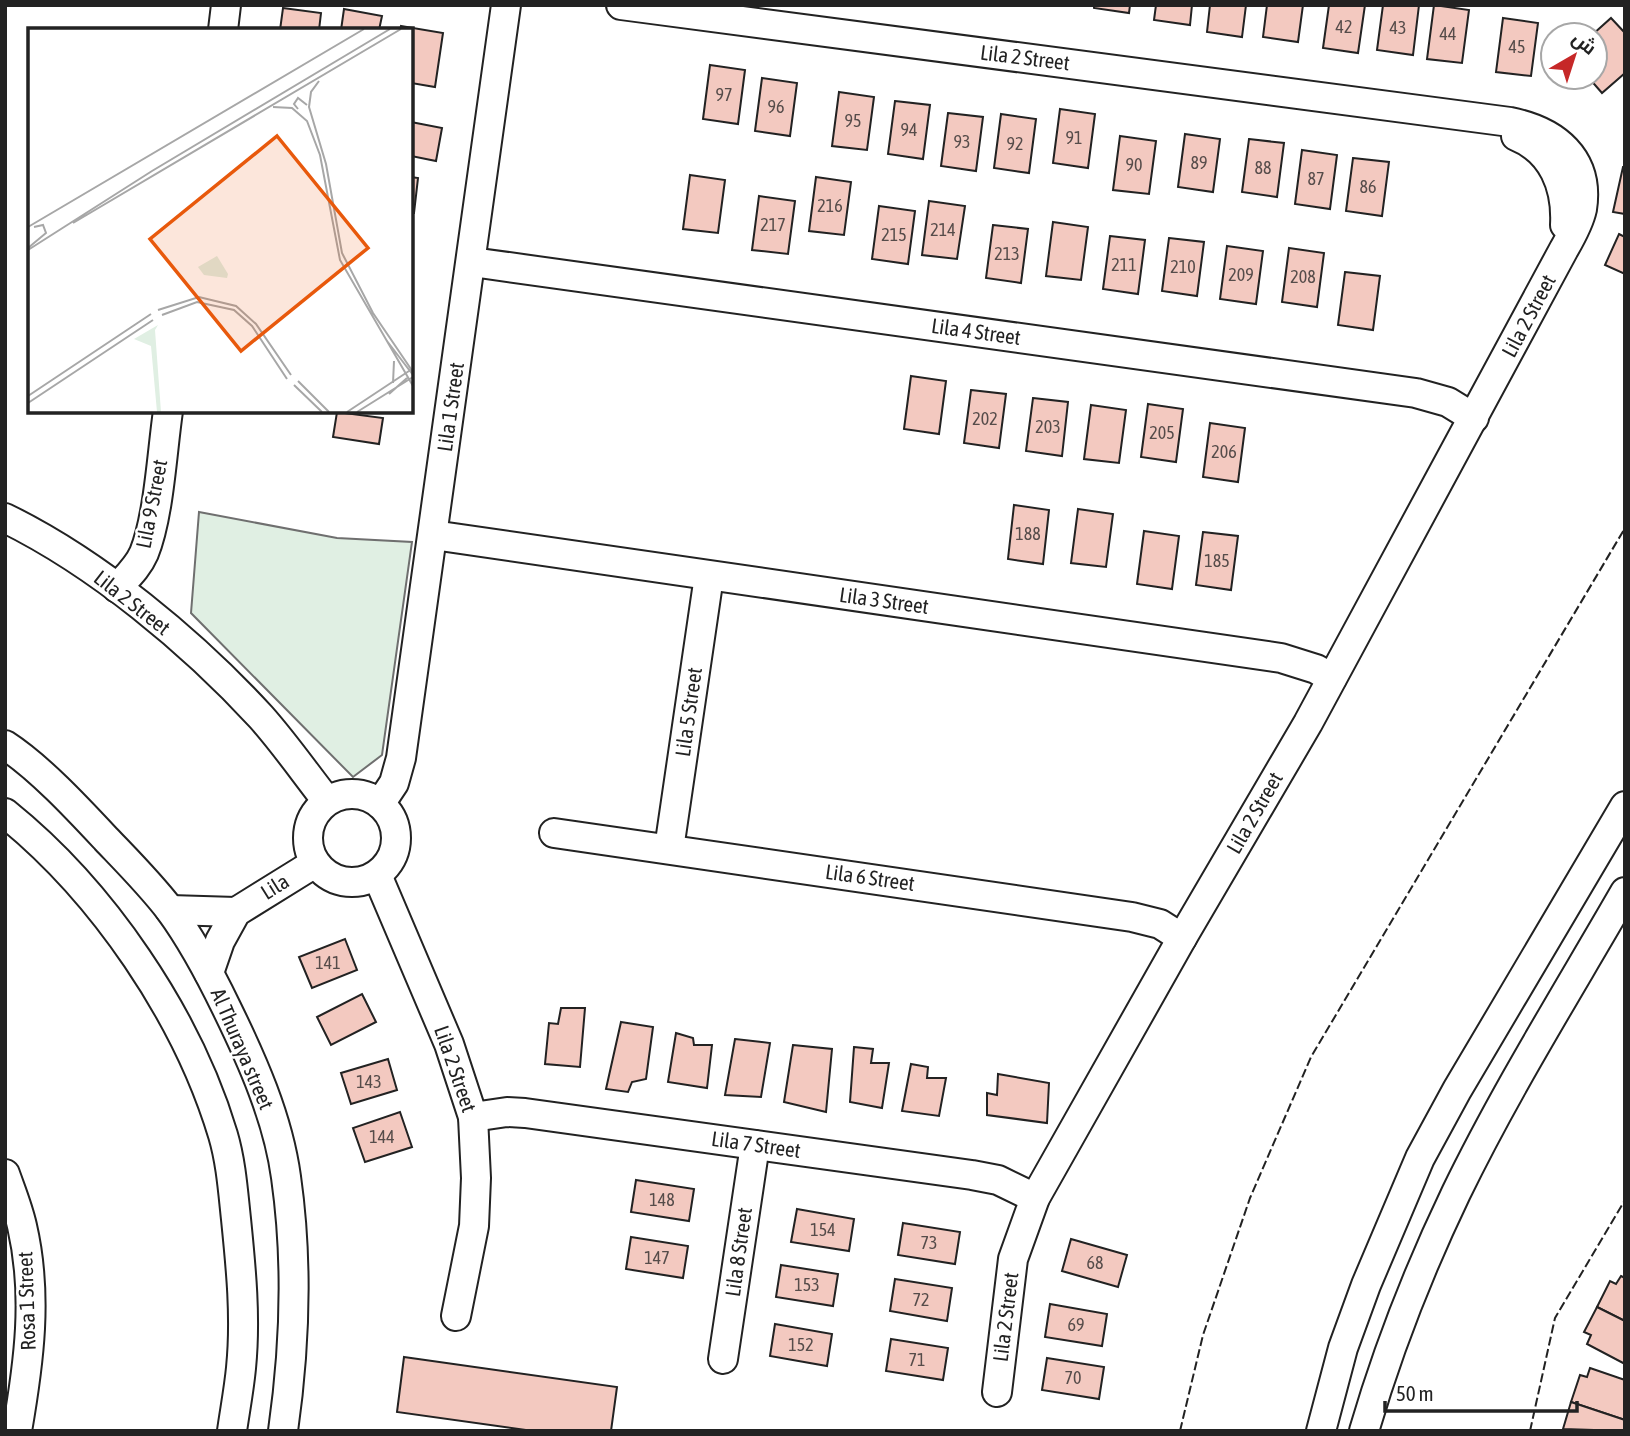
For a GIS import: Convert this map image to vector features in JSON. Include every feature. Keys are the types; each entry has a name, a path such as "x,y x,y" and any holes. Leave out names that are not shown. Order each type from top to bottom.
{"street":[{"path":"223,28 226,5"},
{"name":"Lila 1 Street","path":"380,804 399,771 506,5"},
{"name":"Lila 2 Street","path":"621,5 1510,122 1538,130 1561,144 1572,158 1581,184 1582,211 1474,418 1332,678 1035,1198 1013,1259 997,1392"},
{"name":"Lila 4 Street","path":"472,262 1416,393 1448,402 1474,418"},
{"name":"Lila 9 Street","path":"117,588 134,570 143,555 150,534 168,413"},
{"name":"Lila 2 Street","path":"5,518 50,542 117,588 228,683 286,747 327,802"},
{"name":"Lila 3 Street","path":"433,535 1281,658 1316,669 1332,678"},
{"name":"Lila 5 Street","path":"668,849 709,576"},
{"name":"Al Thuraya street","path":"5,745 78,810 170,911 209,973 249,1054 272,1122 286,1175 294,1318 292,1371 283,1431"},
{"path":"354,794 368,797 380,804 391,817 396,832 395,849 389,863 377,875 358,882 337,880 324,873 315,863 307,837 310,823 317,811 340,796 354,794"},
{"path":"1321,1431 1343,1348 1366,1285 1420,1158 1457,1090 1625,806"},
{"path":"5,813 48,852 92,900 135,955 171,1012 201,1073 223,1136 233,1186 240,1257 242,1368 232,1431"},
{"name":"Lila 6 Street","path":"554,833 1147,919 1182,938"},
{"name":"Lila","path":"209,973 220,941 236,912 315,863"},
{"name":"Lila 2 Street","path":"377,875 449,1044 473,1117 476,1178 474,1226 456,1316"},
{"path":"1364,1431 1404,1310 1457,1192 1486,1134 1625,892"},
{"path":"170,911 236,912"},
{"name":"Lila 7 Street","path":"473,1117 524,1113 985,1177 1035,1198"},
{"name":"Lila 8 Street","path":"723,1359 755,1144"},
{"name":"Rosa 1 Street","path":"5,1174 14,1224 29,1268 32,1323 17,1431"}],"green space":[{"path":"199,512 337,538 412,542 382,755 353,777 191,613"}],"building":[{"path":"1094,5 1130,5 1129,13 1094,8"},
{"path":"1156,5 1192,5 1190,25 1154,20"},
{"path":"1210,5 1246,5 1242,37 1207,32"},
{"path":"1267,5 1303,5 1298,42 1263,37"},
{"path":"1329,5 1365,5 1358,53 1323,48"},
{"path":"1383,5 1419,5 1413,55 1377,50"},
{"path":"1434,5 1469,10 1462,63 1427,59"},
{"path":"283,8 321,13 319,28 280,28"},
{"path":"344,9 382,16 379,28 341,28"},
{"path":"1503,18 1538,23 1531,76 1496,72"},
{"path":"1611,18 1625,33 1625,73 1609,87 1609,21"},
{"path":"413,28 443,33 435,87 413,83"},
{"path":"710,65 745,70 738,124 703,119"},
{"path":"762,78 797,83 790,136 755,131"},
{"path":"839,92 874,97 867,150 832,146"},
{"path":"895,101 930,105 923,159 888,154"},
{"path":"1060,109 1095,114 1088,168 1053,163"},
{"path":"948,113 983,117 976,171 941,166"},
{"path":"1001,114 1036,119 1029,173 994,168"},
{"path":"413,122 442,128 436,161 413,156"},
{"path":"1185,134 1220,139 1213,192 1178,187"},
{"path":"1120,136 1156,141 1149,194 1113,190"},
{"path":"1249,139 1284,143 1277,197 1242,192"},
{"path":"1302,150 1337,155 1330,209 1295,204"},
{"path":"1353,158 1389,162 1382,216 1346,211"},
{"path":"1625,167 1625,214 1613,212"},
{"path":"690,175 725,180 718,233 683,229"},
{"path":"413,177 418,178 413,213"},
{"path":"816,177 851,182 844,235 809,231"},
{"path":"759,196 795,201 788,254 752,250"},
{"path":"929,201 965,206 957,259 922,255"},
{"path":"879,206 915,211 908,264 872,259"},
{"path":"1053,222 1088,227 1081,280 1046,276"},
{"path":"993,225 1028,229 1021,283 986,278"},
{"path":"1619,234 1625,237 1625,274 1605,265"},
{"path":"1110,236 1145,240 1138,294 1103,289"},
{"path":"1169,238 1204,242 1197,296 1162,291"},
{"path":"1227,246 1263,251 1256,304 1220,299"},
{"path":"1289,248 1324,253 1317,307 1282,302"},
{"path":"1345,272 1380,276 1373,330 1338,325"},
{"path":"911,376 946,381 939,434 904,429"},
{"path":"971,390 1006,394 999,448 964,443"},
{"path":"1033,398 1068,402 1062,456 1026,451"},
{"path":"1148,404 1183,409 1176,462 1141,457"},
{"path":"1091,405 1126,410 1119,463 1084,459"},
{"path":"337,413 383,418 379,444 333,437"},
{"path":"1210,423 1245,428 1238,482 1203,477"},
{"path":"1014,505 1049,510 1043,564 1008,559"},
{"path":"1078,509 1113,514 1106,567 1071,563"},
{"path":"1144,531 1179,536 1172,589 1137,584"},
{"path":"1203,532 1238,536 1231,590 1196,585"},
{"path":"345,939 357,970 312,988 299,957"},
{"path":"362,994 376,1022 331,1045 317,1017"},
{"path":"561,1008 585,1008 580,1067 545,1064 549,1023 558,1024"},
{"path":"621,1022 653,1027 646,1079 632,1082 628,1092 606,1089"},
{"path":"676,1033 693,1038 694,1045 712,1045 707,1088 668,1082"},
{"path":"735,1039 770,1043 761,1097 725,1095"},
{"path":"793,1045 832,1049 826,1112 784,1102"},
{"path":"854,1047 873,1049 871,1063 889,1063 882,1108 850,1102"},
{"path":"388,1059 397,1090 351,1104 341,1073"},
{"path":"911,1064 928,1067 927,1078 946,1078 939,1116 902,1111"},
{"path":"998,1074 1049,1083 1047,1123 987,1115 987,1093 997,1095"},
{"path":"400,1112 412,1147 365,1162 353,1128"},
{"path":"636,1180 694,1189 689,1221 631,1212"},
{"path":"797,1209 854,1219 849,1251 791,1242"},
{"path":"903,1223 960,1232 955,1264 898,1255"},
{"path":"631,1237 688,1246 683,1278 626,1269"},
{"path":"1071,1239 1127,1255 1118,1287 1062,1271"},
{"path":"781,1265 838,1274 833,1306 776,1297"},
{"path":"1621,1276 1625,1278 1625,1321 1597,1307 1610,1281 1616,1284"},
{"path":"895,1279 952,1288 947,1321 890,1311"},
{"path":"1050,1304 1107,1314 1102,1346 1045,1337"},
{"path":"1597,1307 1625,1321 1625,1364 1587,1344 1591,1335 1584,1332"},
{"path":"775,1324 832,1334 827,1366 770,1356"},
{"path":"891,1339 948,1348 943,1380 886,1371"},
{"path":"404,1357 617,1387 611,1431 533,1431 397,1412"},
{"path":"1047,1358 1104,1367 1099,1399 1042,1390"},
{"path":"1590,1368 1625,1380 1625,1420 1571,1402 1580,1375 1587,1377"},
{"path":"1571,1402 1625,1420 1625,1431 1563,1429"}],"fence":[{"path":"1180,1431 1203,1335 1250,1198 1311,1057 1625,528"},
{"path":"1530,1431 1555,1318 1625,1200"}]}
